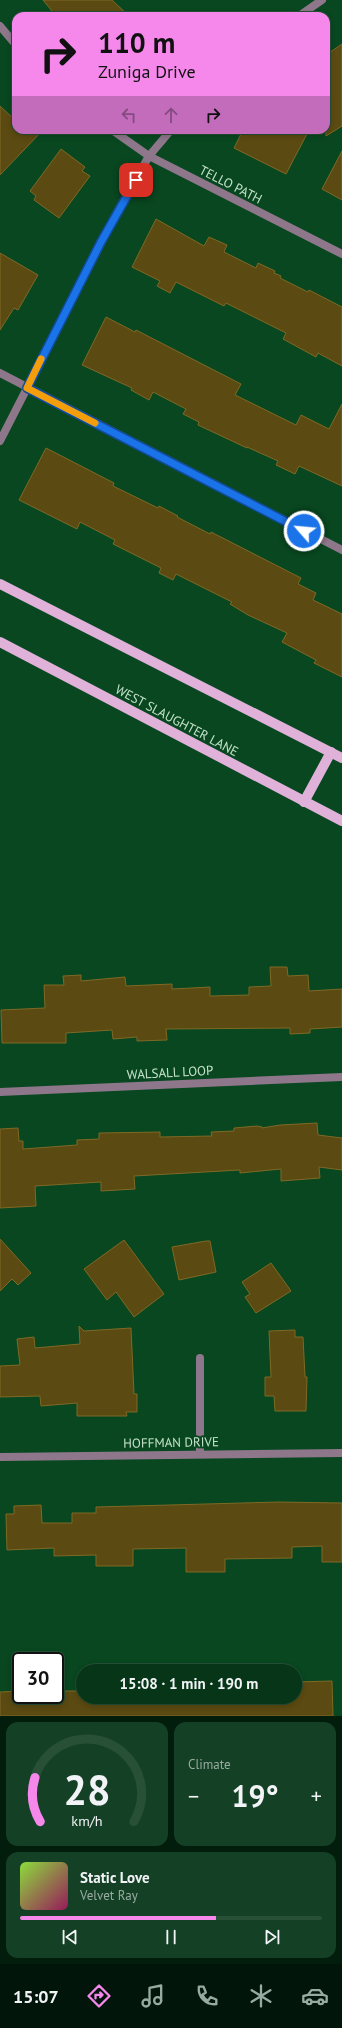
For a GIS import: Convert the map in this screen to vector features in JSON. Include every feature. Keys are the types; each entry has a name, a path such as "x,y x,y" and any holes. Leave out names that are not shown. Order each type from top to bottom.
{"main road":[{"path":"0,584 342,758"},
{"name":"WEST SLAUGHTER LANE","path":"0,642 342,821"},
{"path":"304,802 331,752"}],"street":[{"path":"304,12 321,0"},
{"path":"0,26 12,40"},
{"name":"TELLO PATH","path":"118,134 149,156 342,254"},
{"path":"0,441 112,221 149,156 168,134"},
{"path":"0,373 342,550"},
{"name":"WALSALL LOOP","path":"0,1092 342,1077"},
{"path":"200,1358 200,1453"},
{"name":"HOFFMAN DRIVE","path":"0,1457 200,1453 342,1453"}],"building":[{"path":"43,0 112,0 125,12 53,12"},
{"path":"342,44 342,126 330,134 330,52"},
{"path":"0,106 12,117 12,134 39,134 0,175"},
{"path":"241,134 307,134 286,174 234,148"},
{"path":"61,149 85,167 82,171 90,176 59,218 34,200 36,196 30,191"},
{"path":"342,151 342,200 322,189"},
{"path":"156,219 204,246 209,237 227,245 224,252 256,268 258,263 275,271 274,273 281,276 280,278 308,292 309,290 342,307 342,366 318,353 316,357 283,339 286,333 226,303 224,306 176,282 170,293 157,286 160,281 132,267"},
{"path":"0,253 38,275 18,310 14,308 0,330"},
{"path":"106,317 135,332 136,330 241,384 235,395 296,425 301,415 329,429 342,404 342,486 299,466 295,474 276,465 278,461 198,425 199,422 183,414 186,409 153,392 149,400 131,390 132,388 82,365"},
{"path":"46,448 114,483 113,486 158,508 159,506 210,534 211,532 301,578 298,584 316,593 313,600 342,614 342,677 314,663 316,660 282,642 287,633 248,615 230,604 232,602 176,574 173,580 159,573 161,568 113,544 115,540 80,522 77,529 19,500"},
{"path":"270,967 287,967 288,976 308,975 309,991 342,989 342,1027 310,1029 310,1033 290,1034 290,1028 166,1029 167,1040 137,1041 137,1037 113,1039 112,1030 66,1033 66,1043 2,1043 1,1010 45,1008 44,985 64,985 63,976 81,975 81,981 125,977 126,986 172,984 172,989 210,987 210,996 249,995 249,987 271,986"},
{"path":"317,1123 318,1135 342,1138 342,1170 319,1167 320,1178 281,1181 281,1169 240,1173 240,1170 134,1176 135,1189 101,1191 101,1182 35,1186 36,1206 0,1208 0,1129 18,1128 19,1141 23,1141 23,1149 77,1145 77,1140 99,1139 99,1133 160,1132 160,1137 212,1136 211,1132 234,1131 234,1128 257,1126 262,1128 280,1125"},
{"path":"0,1239 31,1273 18,1285 12,1279 0,1291"},
{"path":"124,1240 164,1294 134,1317 116,1292 107,1300 84,1269"},
{"path":"210,1241 216,1272 179,1280 172,1247"},
{"path":"271,1263 291,1291 256,1313 245,1297 250,1294 242,1282"},
{"path":"79,1326 84,1331 131,1328 134,1394 137,1394 137,1412 126,1412 127,1416 77,1416 77,1403 41,1406 40,1396 0,1397 0,1366 20,1365 17,1339 34,1337 35,1348 80,1344"},
{"path":"295,1330 295,1337 303,1337 305,1377 307,1377 306,1411 275,1411 274,1396 265,1396 265,1377 271,1377 269,1331"},
{"path":"279,1502 342,1503 342,1562 322,1562 322,1546 292,1547 292,1558 225,1559 225,1572 186,1572 186,1548 133,1549 133,1566 96,1566 96,1555 54,1556 54,1548 7,1550 6,1514 14,1514 14,1506 41,1505 42,1523 72,1523 72,1513 96,1513 96,1507"},
{"path":"332,1681 333,1716 0,1716 0,1692 12,1691 12,1704 64,1704 64,1691 76,1691 76,1704 302,1704 302,1682"}],"slow traffic":[{"path":"41,359 27,388 95,423"}],"route":[{"path":"136,180 101,242 27,388 304,531"}]}
